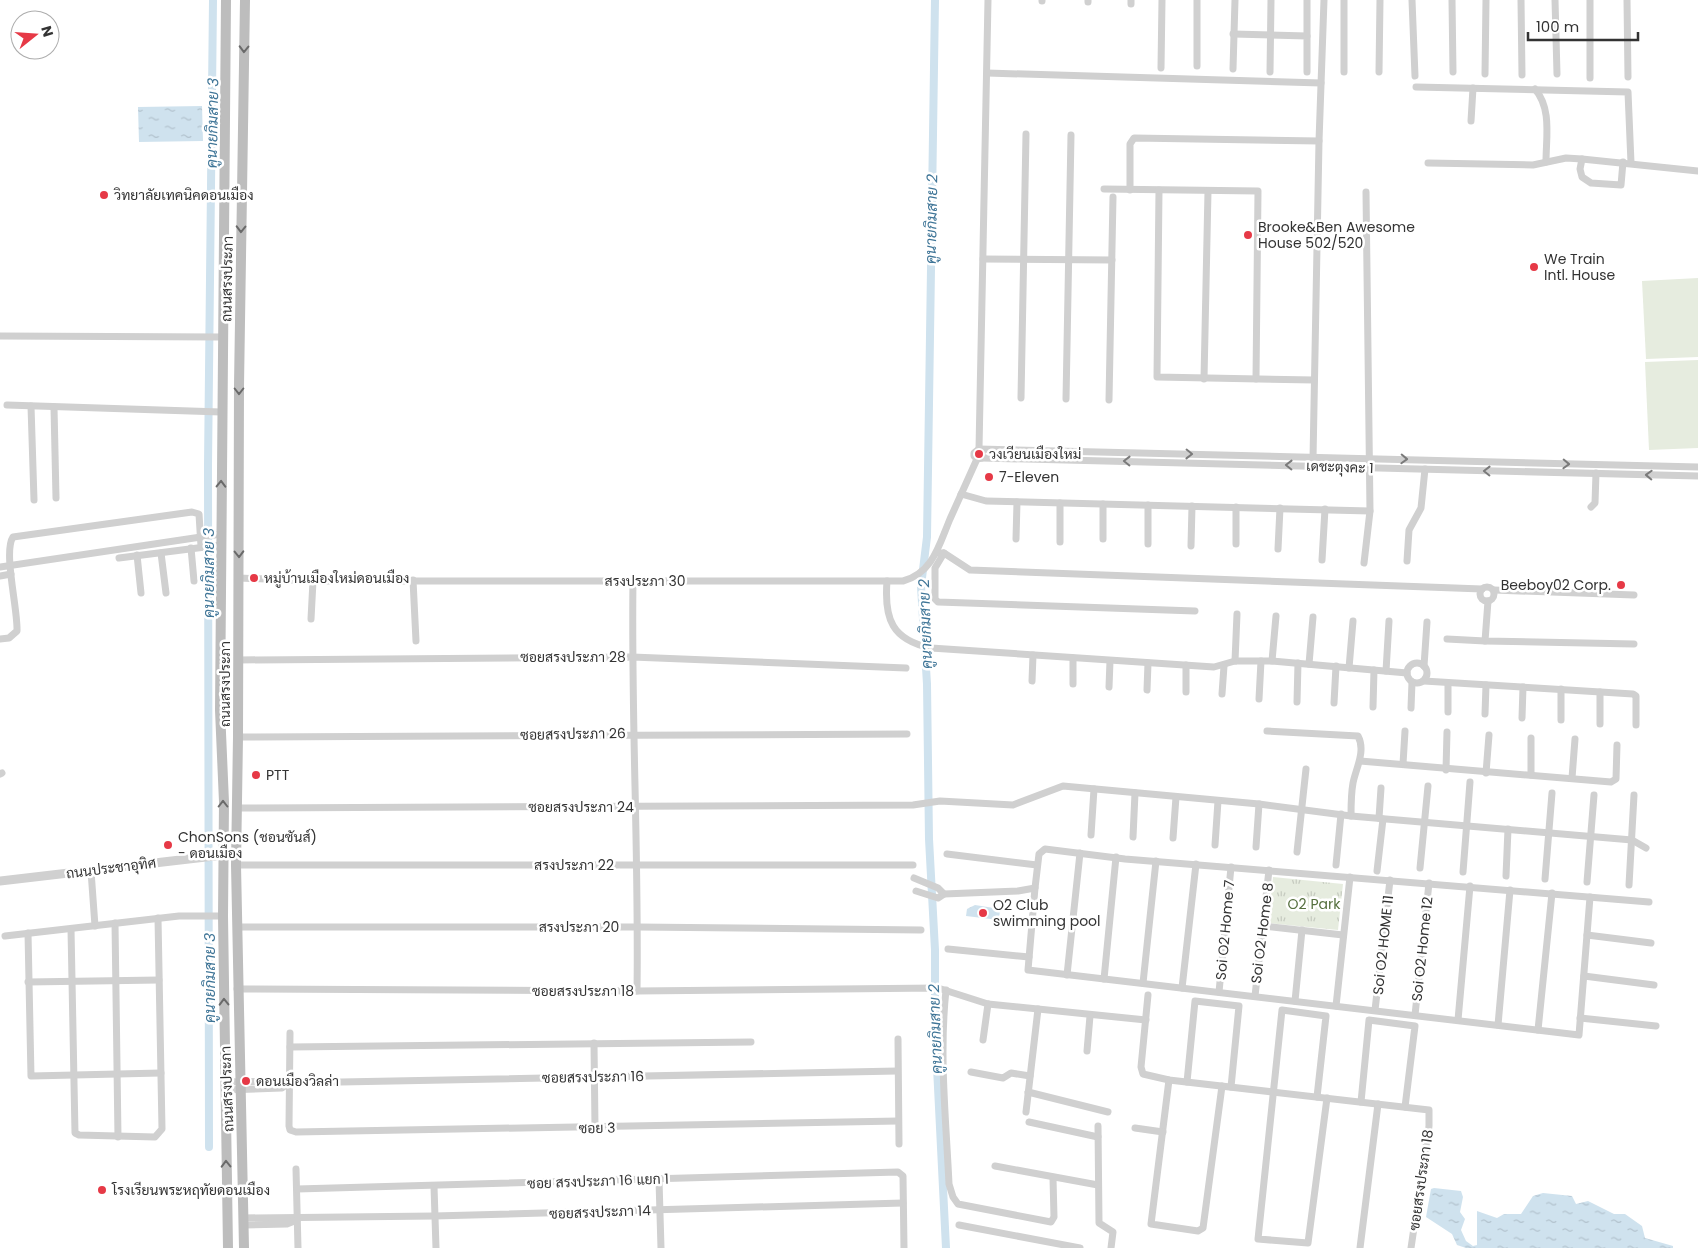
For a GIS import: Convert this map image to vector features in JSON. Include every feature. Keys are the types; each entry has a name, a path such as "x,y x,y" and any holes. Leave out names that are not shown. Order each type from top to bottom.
{"main road":[{"name":"ถนนสรงประภา","path":"226,0 219,337 222,412 212,538 214,856 219,916 228,1248"},
{"name":"ถนนสรงประภา","path":"244,1248 236,865 239,660 239,386 245,0"}],"street":[{"path":"980,454 988,0"},
{"path":"1160,68 1162,0"},
{"path":"1197,0 1197,66"},
{"path":"1232,69 1235,0"},
{"path":"1270,72 1271,0"},
{"path":"1307,0 1307,72"},
{"path":"1312,465 1324,0"},
{"path":"1344,0 1344,72"},
{"path":"1379,72 1380,0"},
{"path":"1412,0 1415,76"},
{"path":"1452,0 1453,72"},
{"path":"1485,74 1486,0"},
{"path":"1521,0 1522,75"},
{"path":"1555,0 1557,74"},
{"path":"1590,0 1590,78"},
{"path":"1627,0 1628,77"},
{"path":"1233,34 1307,36"},
{"path":"987,73 1321,83"},
{"path":"1416,86 1629,92 1632,163"},
{"path":"1472,121 1473,88"},
{"path":"1535,89 1543,99 1546,112 1546,162"},
{"path":"1021,398 1026,134"},
{"path":"1066,399 1071,135"},
{"path":"1130,190 1130,144 1134,138 1319,141"},
{"path":"1428,162 1533,165 1566,158 1623,162 1698,171"},
{"path":"1582,159 1580,170 1582,177 1591,183 1622,185 1623,162"},
{"path":"1104,189 1256,191 1259,194 1256,379"},
{"path":"1159,190 1156,373 1160,378 1314,380"},
{"path":"1204,379 1208,191"},
{"path":"1364,563 1370,511 1366,192"},
{"path":"1109,400 1113,197"},
{"path":"983,259 1112,260"},
{"path":"0,336 219,337"},
{"path":"7,405 222,412"},
{"path":"31,406 34,500"},
{"path":"54,407 56,498"},
{"name":"สรงประภา 30","path":"239,578 313,581 903,581 915,577 941,553 961,494 980,454"},
{"name":"เดชะตุงคะ 1","path":"980,454 1313,457 1698,467"},
{"name":"เดชะตุงคะ 1","path":"980,454 1369,468 1698,476"},
{"path":"1407,561 1409,530 1422,502 1424,469"},
{"path":"1591,507 1596,503 1596,473"},
{"path":"961,494 976,500 1017,502 1370,511"},
{"path":"1016,539 1017,502"},
{"path":"1060,503 1060,542"},
{"path":"1103,539 1104,504"},
{"path":"1148,505 1148,544"},
{"path":"1191,546 1192,506"},
{"path":"1236,507 1236,544"},
{"path":"1278,549 1280,508"},
{"path":"1322,560 1325,509"},
{"path":"0,639 9,638 17,631 18,620 11,574 10,541 19,535 192,512 199,514 212,538"},
{"path":"203,546 212,538"},
{"path":"119,558 203,546 212,538"},
{"path":"0,567 10,564 212,538"},
{"path":"191,548 194,581"},
{"path":"161,553 166,594"},
{"path":"1195,611 938,602 935,599 935,568 941,553 970,570 1482,589 1488,586 1494,590 1634,595"},
{"path":"137,556 141,593"},
{"path":"0,576 11,574"},
{"path":"413,580 416,641"},
{"path":"311,619 313,581"},
{"path":"634,581 632,656 635,734 635,866 638,927 637,991"},
{"path":"887,581 886,592 891,622 897,633 911,643 931,648 1186,665 1224,666 1235,661 1272,661 1407,673"},
{"path":"1482,589 1481,597 1488,601"},
{"path":"1485,641 1488,601 1494,596 1494,590"},
{"path":"1235,661 1237,614"},
{"path":"1272,661 1276,616"},
{"path":"1310,664 1313,617"},
{"path":"1348,668 1352,621"},
{"path":"1386,671 1389,621"},
{"path":"1424,681 1428,675 1424,666 1427,622"},
{"path":"1447,639 1634,644"},
{"path":"1032,681 1033,655"},
{"name":"ซอยสรงประภา 28","path":"239,660 632,656 906,668"},
{"path":"1072,684 1073,658"},
{"path":"1109,687 1110,660"},
{"path":"1259,698 1261,661"},
{"path":"1147,690 1148,663"},
{"path":"1297,702 1298,663"},
{"path":"1410,708 1412,682 1407,673 1409,667 1415,663 1424,666"},
{"path":"1186,665 1186,692"},
{"path":"1222,694 1224,666"},
{"path":"1334,703 1336,666"},
{"path":"1373,707 1374,670"},
{"path":"1412,682 1418,684 1424,681 1448,682 1634,694 1636,696 1636,725"},
{"path":"1448,682 1448,712"},
{"path":"1484,714 1486,685"},
{"path":"1522,718 1523,687"},
{"path":"1560,720 1561,690"},
{"path":"1600,692 1600,724"},
{"path":"1267,731 1358,736 1360,741 1360,761 1353,783 1351,816"},
{"path":"1403,764 1404,731"},
{"path":"1446,770 1447,732"},
{"name":"ซอยสรงประภา 26","path":"238,737 907,734"},
{"path":"1486,773 1489,735"},
{"path":"1531,775 1532,738"},
{"path":"1572,778 1575,739"},
{"path":"1360,761 1486,773 1614,780 1616,779 1617,745"},
{"path":"1297,852 1306,769"},
{"path":"1463,872 1470,782"},
{"name":"ซอยสรงประภา 24","path":"238,808 635,807 925,804 940,801 1013,805 1061,786 1260,804 1351,816 1632,840"},
{"path":"1420,868 1428,786"},
{"path":"1377,872 1381,818 1380,788"},
{"path":"1091,835 1094,789"},
{"path":"1546,879 1552,793"},
{"path":"1132,837 1135,794"},
{"path":"1587,882 1594,795"},
{"path":"1629,886 1634,795"},
{"path":"1173,838 1176,797"},
{"path":"1215,845 1218,801"},
{"path":"1256,847 1260,804"},
{"path":"1336,865 1341,814"},
{"path":"1506,876 1508,829"},
{"path":"1632,840 1646,848"},
{"path":"1590,897 1579,1035 1028,970 1037,865 1039,854 1045,849 1156,861 1470,886 1649,902"},
{"path":"1067,975 1080,853"},
{"path":"947,854 1037,865"},
{"name":"ถนนประชาอุทิศ","path":"0,882 214,856"},
{"path":"1104,979 1116,857"},
{"path":"1143,984 1156,861"},
{"path":"1182,988 1196,864"},
{"name":"สรงประภา 22","path":"236,865 913,865"},
{"name":"Soi O2 Home 7","path":"1220,992 1231,867"},
{"name":"Soi O2 Home 8","path":"1255,996 1270,870"},
{"path":"91,871 97,925"},
{"path":"1336,1006 1350,877"},
{"path":"917,879 938,888 941,896"},
{"name":"Soi O2 HOME 11","path":"1375,1010 1390,880"},
{"name":"Soi O2 Home 12","path":"1415,1015 1429,883"},
{"path":"1458,1020 1470,886"},
{"path":"917,891 941,896 1018,891 1035,888"},
{"path":"1498,1025 1510,890"},
{"path":"1538,1030 1552,894"},
{"path":"5,936 158,918 219,916"},
{"path":"71,928 75,1133 79,1135 118,1137 154,1137 159,1135 162,1129 158,918"},
{"path":"115,923 118,1137"},
{"path":"1264,926 1344,935"},
{"name":"สรงประภา 20","path":"238,927 638,927 921,930"},
{"path":"1295,1001 1302,930"},
{"path":"28,934 31,1076 161,1073"},
{"path":"1587,935 1651,943"},
{"path":"948,949 1029,957"},
{"path":"1584,976 1654,984"},
{"path":"28,982 159,980"},
{"name":"ซอยสรงประภา 18","path":"238,989 637,991 942,989"},
{"path":"1053,1178 1054,1217 1051,1222 958,1204 954,1199 949,1184 942,1068 942,989 969,1000 988,1004 1090,1016 1146,1020"},
{"path":"1148,994 1142,1074 1168,1080 1231,1087 1317,1097 1327,1098 1361,1102 1378,1104 1405,1107 1415,1026 1369,1020 1361,1102"},
{"path":"1187,1082 1195,1001 1240,1006 1231,1087"},
{"path":"983,1040 988,1004"},
{"path":"1026,1112 1038,1010"},
{"path":"1317,1097 1326,1016 1282,1010 1256,1237 1260,1240 1304,1244 1309,1240 1327,1098"},
{"path":"1087,1051 1090,1016"},
{"path":"1580,1018 1656,1026"},
{"path":"289,1083 290,1033"},
{"path":"898,1039 899,1144"},
{"path":"290,1047 751,1042"},
{"path":"594,1043 595,1128"},
{"name":"ซอยสรงประภา 16","path":"225,1086 289,1083 897,1071"},
{"path":"971,1072 1003,1078 1011,1073 1030,1076"},
{"path":"1168,1080 1150,1224 1202,1230 1222,1086"},
{"name":"ซอย 3","path":"289,1083 289,1126 290,1130 296,1132 898,1122"},
{"path":"1028,1092 1108,1112"},
{"path":"1360,1248 1378,1104"},
{"name":"ซอยสรงประภา 18","path":"1405,1107 1427,1109 1430,1112 1411,1248"},
{"path":"1028,1122 1098,1137"},
{"path":"1098,1126 1099,1223 1113,1232 1111,1248"},
{"path":"1135,1128 1163,1132"},
{"path":"995,1166 1098,1185"},
{"path":"296,1169 298,1248"},
{"name":"ซอย สรงประภา 16 แยก 1","path":"297,1189 898,1172 903,1176 903,1203"},
{"path":"659,1180 661,1248"},
{"path":"434,1186 436,1248"},
{"path":"903,1203 904,1248"},
{"name":"ซอยสรงประภา 14","path":"244,1222 287,1217 297,1219 434,1216 903,1203"},
{"path":"959,1225 1080,1248"}],"green space":[{"path":"1698,278 1698,357 1646,359 1642,281"},
{"path":"1698,360 1698,448 1649,450 1645,362"},
{"name":"O2 Park","path":"1273,877 1343,884 1338,930 1268,923"}],"water":[{"path":"202,106 203,141 139,142 138,107"},
{"name":"O2 Club swimming pool","path":"975,905 1000,909 999,920 966,916 967,909"},
{"path":"1431,1189 1461,1191 1463,1197 1460,1212 1465,1219 1461,1230 1466,1241 1473,1246 1477,1245 1477,1211 1497,1218 1504,1214 1521,1214 1533,1196 1543,1193 1572,1196 1576,1204 1588,1201 1614,1214 1625,1214 1642,1226 1645,1238 1673,1246 1673,1248 1466,1248 1457,1245 1452,1234 1426,1217"}],"waterway":[{"name":"คูนายกิมสาย 3","path":"209,1147 208,465 213,0"},
{"name":"คูนายกิมสาย 2","path":"935,0 927,537 921,586 927,684 929,839 935,950 935,1027 946,1248"}],"place":[{"name":"วิทยาลัยเทคนิคดอนเมือง","path":"104,195"},
{"name":"Brooke&Ben Awesome House 502/520","path":"1248,235"},
{"name":"We Train Intl. House","path":"1534,267"},
{"name":"วงเวียนเมืองใหม่","path":"979,454"},
{"name":"7-Eleven","path":"989,477"},
{"name":"หมู่บ้านเมืองใหม่ดอนเมือง","path":"254,578"},
{"name":"Beeboy02 Corp.","path":"1621,585"},
{"name":"PTT","path":"256,775"},
{"name":"ChonSons (ชอนซันส์) - ดอนเมือง","path":"168,845"},
{"name":"O2 Club swimming pool","path":"983,913"},
{"name":"ดอนเมืองวิลล่า","path":"246,1081"},
{"name":"โรงเรียนพระหฤทัยดอนเมือง","path":"102,1190"}]}
